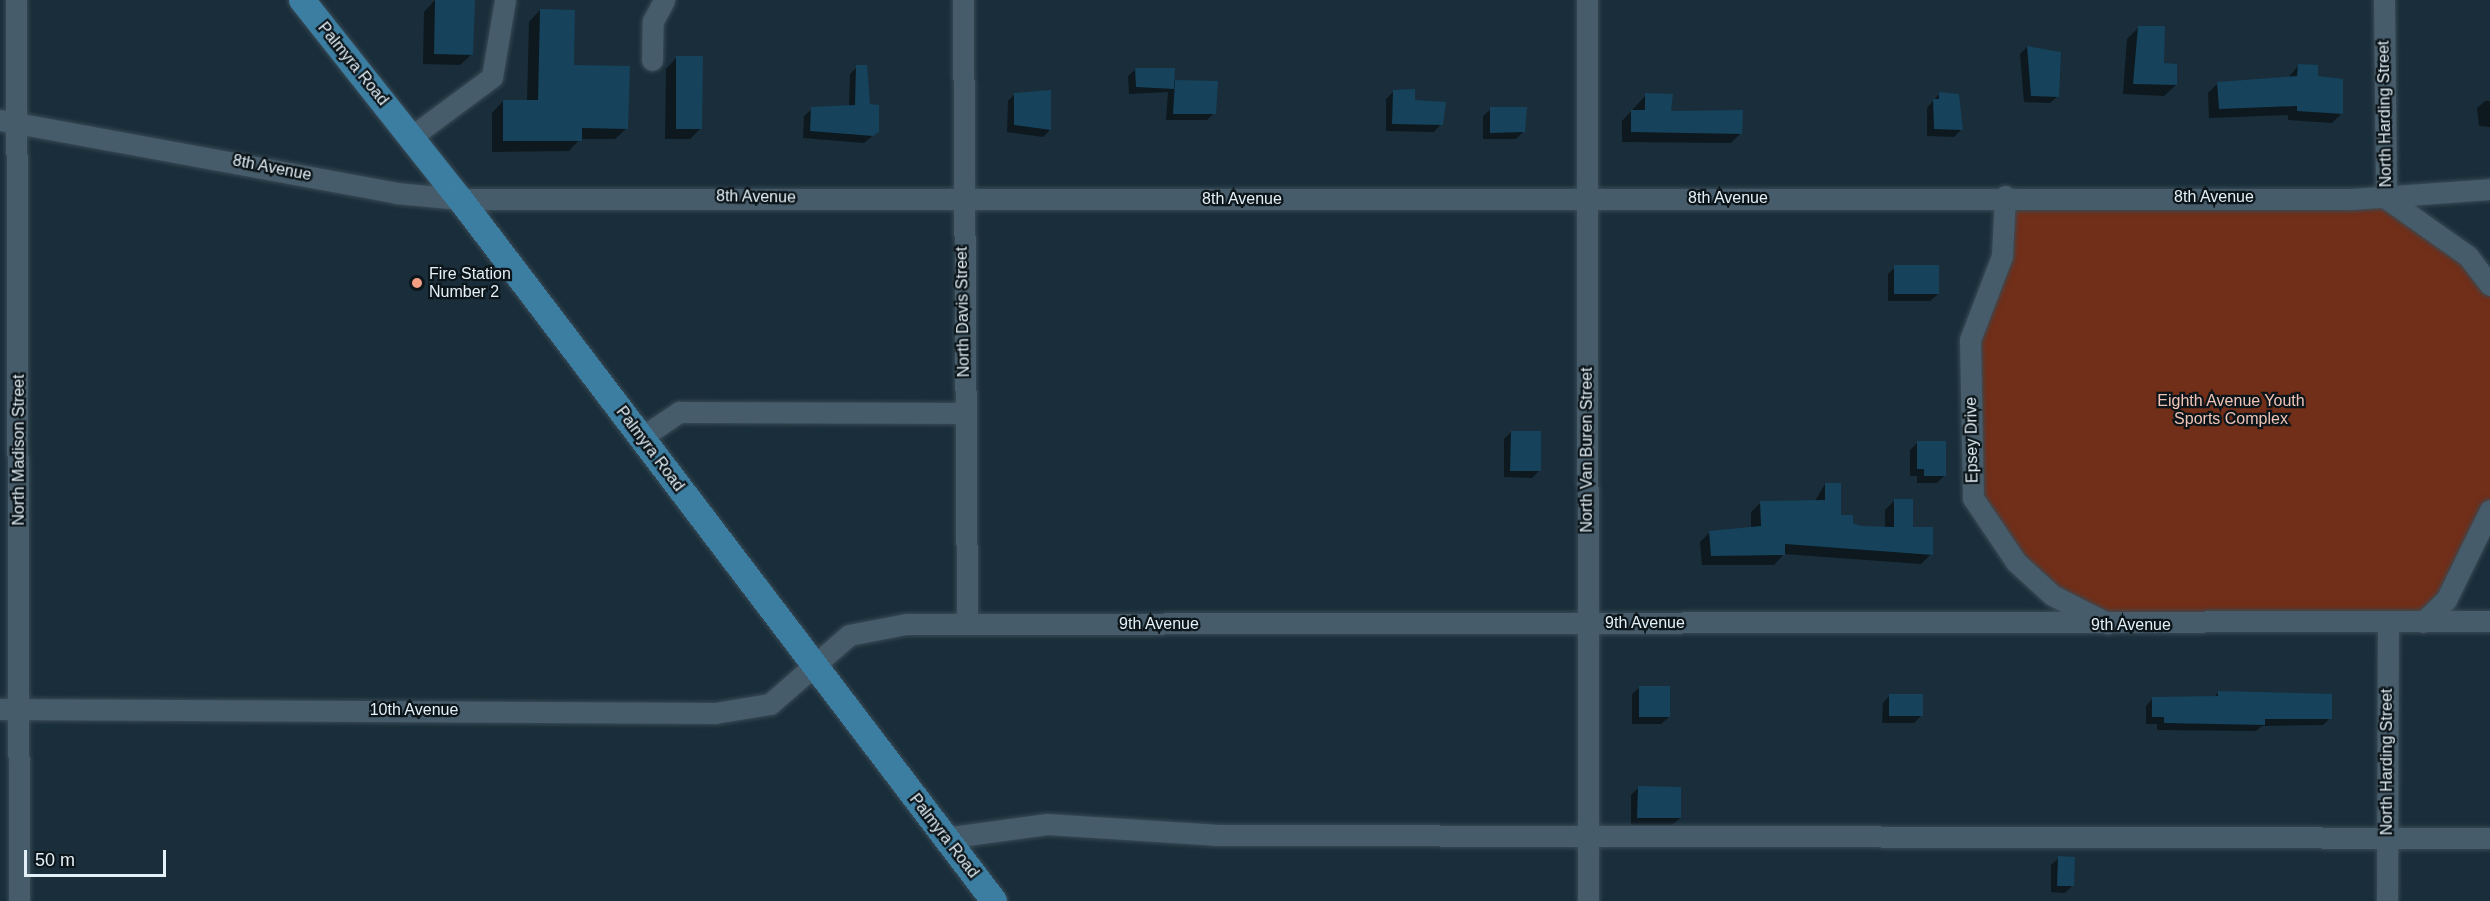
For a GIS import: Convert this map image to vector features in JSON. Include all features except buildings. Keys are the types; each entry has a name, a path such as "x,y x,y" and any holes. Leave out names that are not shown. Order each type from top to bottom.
{"main road":[{"name":"Palmyra Road","path":"302,0 460,199 993,901"}],"street":[{"name":"North Madison Street","path":"16,0 9,120 9,709 19,901"},
{"path":"411,137 492,77 505,0"},
{"path":"652,60 653,21 664,0"},
{"name":"North Davis Street","path":"963,0 961,199 967,624"},
{"name":"North Van Buren Street","path":"1587,0 1584,199 1588,901"},
{"name":"North Harding Street","path":"2384,0 2386,198 2468,256 2490,285"},
{"name":"8th Avenue","path":"9,120 396,193 460,199 1584,199 2005,196 2386,198 2490,189"},
{"name":"Epsey Drive","path":"2005,196 2002,256 1970,340 1973,498 2016,562 2052,595 2110,625"},
{"path":"642,437 679,412 965,413"},
{"path":"2423,622 2446,600 2490,510"},
{"name":"9th Avenue","path":"812,664 849,635 874,626 1588,622 2110,625 2490,621"},
{"name":"North Harding Street","path":"2387,901 2388,623"},
{"name":"10th Avenue","path":"9,709 715,713 770,704 812,664"},
{"path":"945,838 1047,824 1215,835 1588,838 2490,838"}],"green space":[{"name":"Eighth Avenue Youth Sports Complex","path":"2007,198 2385,200 2424,223 2490,288 2490,502 2423,620 2111,623 2054,594 1975,498 1977,320"}],"place":[{"name":"Fire Station Number 2","path":"417,283"}]}
